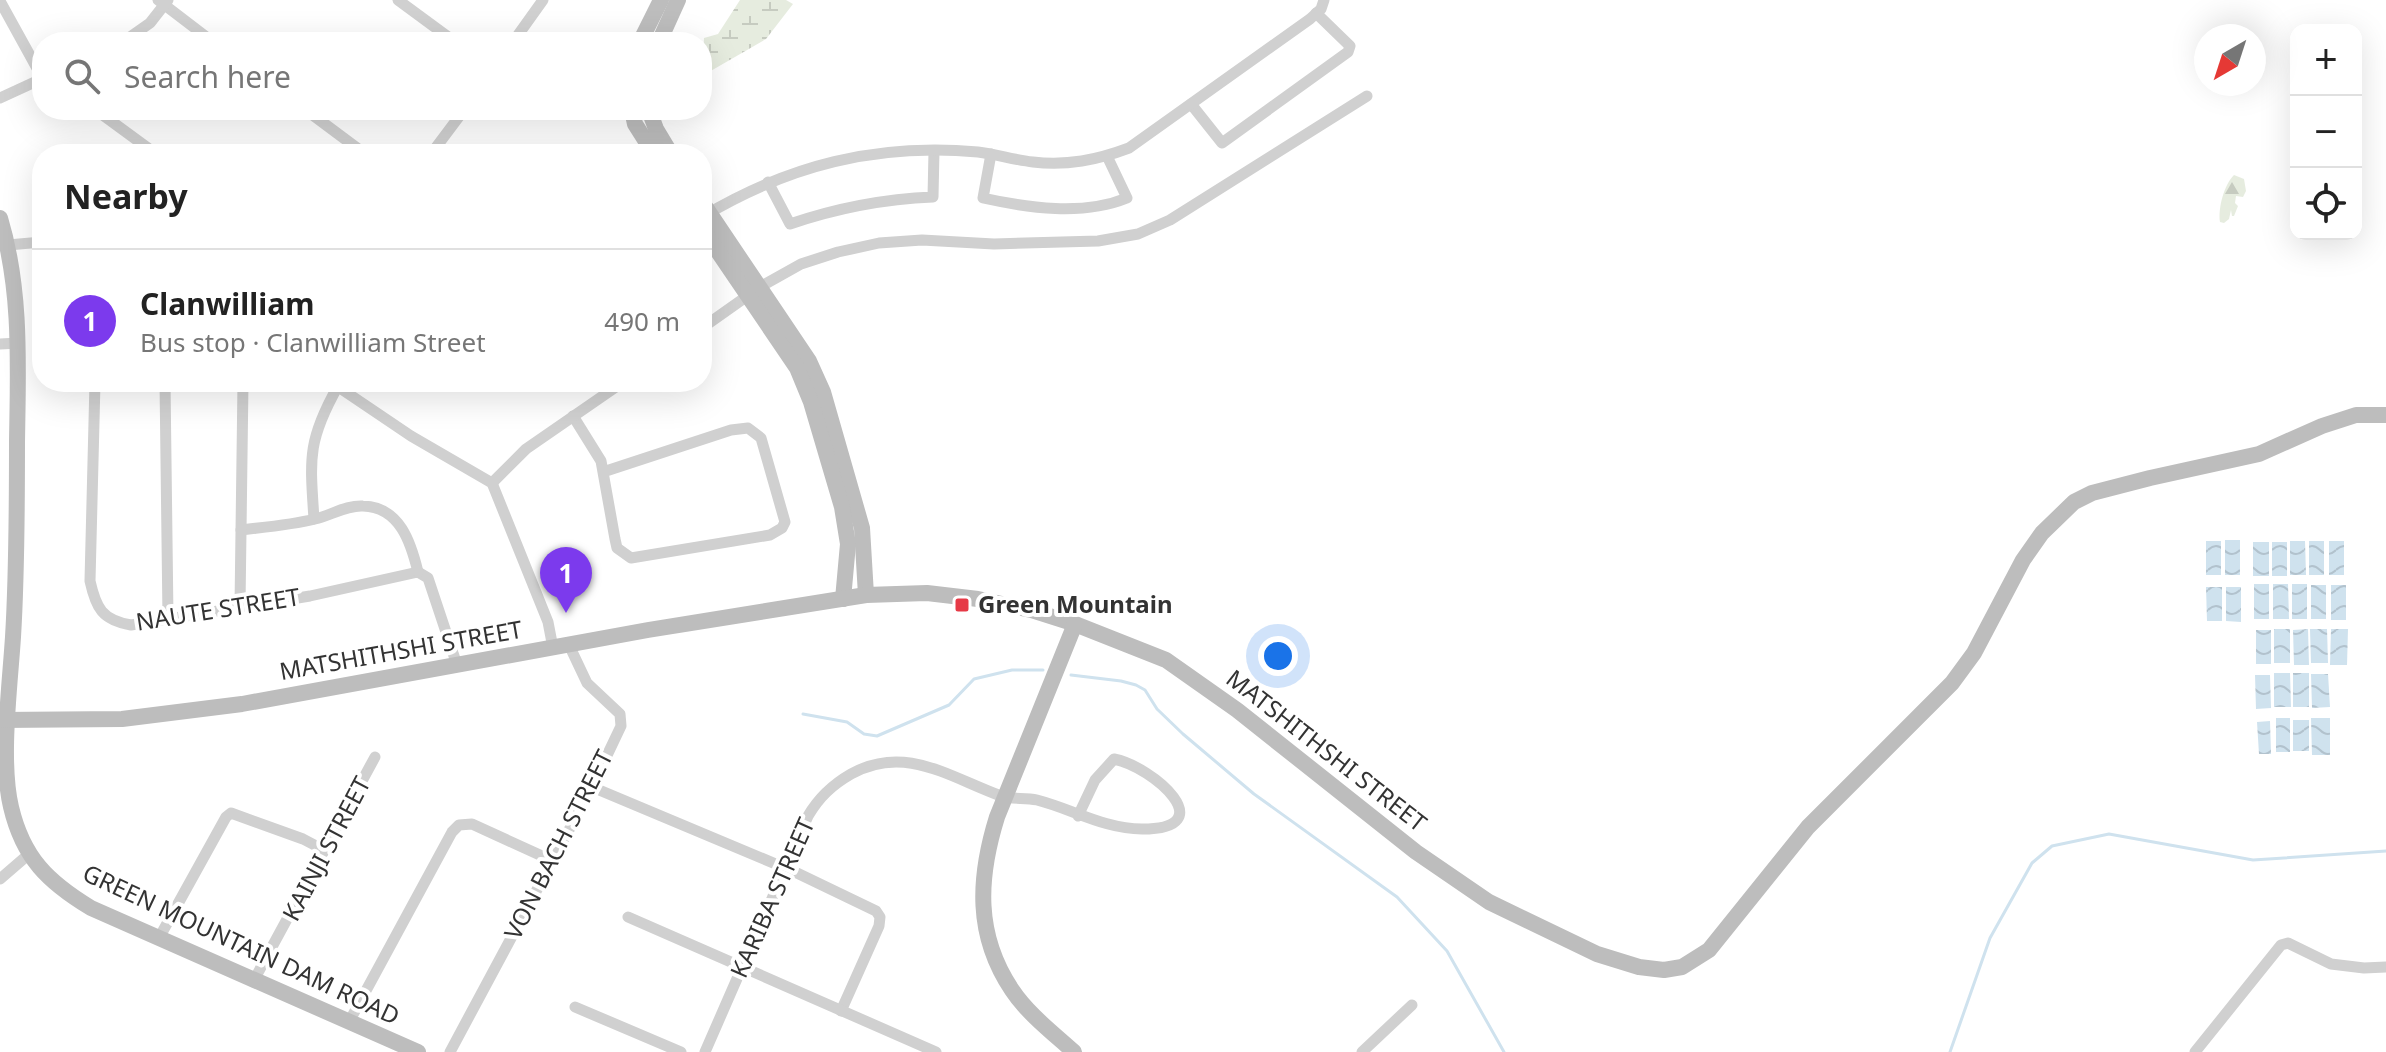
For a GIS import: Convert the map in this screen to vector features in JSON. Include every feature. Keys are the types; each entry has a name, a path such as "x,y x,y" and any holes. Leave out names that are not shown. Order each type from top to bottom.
{"main road":[{"path":"645,32 661,0"},
{"path":"664,32 678,0"},
{"path":"634,120 648,144"},
{"path":"653,120 665,144"},
{"name":"GREEN MOUNTAIN DAM ROAD","path":"0,218 8,245 19,343 16,576 4,720 10,804 29,854 42,872 65,892 91,908 253,982 418,1052"},
{"path":"712,227 797,368 811,402 842,507 848,544 843,599"},
{"path":"753,291 809,361 823,392 862,528 866,595"},
{"name":"MATSHITHSHI STREET","path":"4,720 147,717 242,704 866,595 927,593 967,597 1031,610 1075,624 1129,644 1181,670 1237,710 1416,852 1489,902 1597,954 1651,970 1682,967 1709,950 1808,827 1952,683 1974,653 2023,560 2042,533 2074,502 2092,493 2138,481 2259,454 2322,426 2356,415 2386,415"},
{"path":"1074,1052 1013,992 988,935 982,895 989,844 1005,797 1075,624"}],"street":[{"path":"398,0 441,32"},
{"path":"520,32 543,0"},
{"path":"712,211 797,171 882,153 934,151 991,154 1033,162 1070,163 1107,156 1129,148 1191,104 1316,13 1324,0"},
{"path":"0,1 32,61"},
{"path":"141,32 163,2 200,32"},
{"path":"1191,104 1222,143 1315,77 1348,52 1350,46 1316,13"},
{"path":"0,98 32,80"},
{"path":"712,321 753,291 801,264 879,243 922,240 994,244 1098,241 1138,234 1170,220 1367,96"},
{"path":"110,120 142,144"},
{"path":"319,120 352,144"},
{"path":"438,144 456,120"},
{"path":"768,182 790,224 859,204 933,197 934,151"},
{"path":"991,154 983,198 1015,205 1060,209 1114,203 1127,198 1107,156"},
{"path":"8,245 32,243"},
{"path":"0,344 19,343"},
{"name":"NAUTE STREET","path":"95,392 90,581 100,611 114,622 131,625 310,596 418,572"},
{"path":"165,392 168,618"},
{"path":"240,606 243,392"},
{"path":"314,519 312,450 315,432 332,392"},
{"path":"347,392 422,443 492,483 548,622 561,646"},
{"path":"492,483 526,449 608,392"},
{"path":"573,416 595,450 603,472 617,548 631,558 770,535 782,528 785,522 761,438 748,428 731,430 603,472"},
{"path":"241,530 314,519 365,505 392,517 403,528 413,549 418,572 428,578 457,665"},
{"name":"VON BACH STREET","path":"450,1052 592,787 621,726 620,714 587,683 561,646"},
{"name":"KAINJI STREET","path":"253,982 375,757"},
{"name":"KARIBA STREET","path":"705,1052 783,868 817,800 836,784 867,766 886,760 908,761 1005,797 1036,800 1078,816 1140,829 1163,828 1175,822 1179,803 1172,792 1147,772 1130,762 1114,759 1095,780 1078,816"},
{"path":"592,787 876,911 880,917 879,926 841,1011"},
{"path":"159,938 231,813 303,839 324,850"},
{"path":"349,1022 452,832 459,825 472,824 553,861"},
{"path":"0,879 29,854"},
{"path":"628,917 936,1052"},
{"path":"2195,1052 2281,945 2288,943 2331,964 2386,967"},
{"path":"1362,1052 1412,1005"},
{"path":"575,1007 681,1052"}],"green space":[{"path":"740,0 786,0 793,4 766,39 712,70 712,36 718,34"},
{"path":"2234,175 2244,179 2246,191 2243,197 2236,196 2238,206 2234,216 2231,210 2229,219 2220,222 2222,197"}],"water":[{"path":"2225,540 2240,540 2240,575 2225,575"},
{"path":"2206,541 2221,541 2221,575 2206,575"},
{"path":"2290,541 2305,541 2306,575 2290,575"},
{"path":"2309,541 2324,541 2324,575 2309,575"},
{"path":"2329,541 2344,541 2344,575 2329,575"},
{"path":"2253,542 2269,542 2269,576 2253,576"},
{"path":"2272,542 2287,542 2287,576 2272,576"},
{"path":"2254,584 2269,584 2269,619 2254,619"},
{"path":"2273,584 2288,584 2289,619 2273,619"},
{"path":"2292,584 2307,584 2307,619 2292,619"},
{"path":"2311,585 2326,585 2326,619 2311,619"},
{"path":"2331,585 2346,585 2346,620 2331,620"},
{"path":"2206,587 2222,587 2222,621 2207,621"},
{"path":"2226,587 2241,587 2241,622 2226,621"},
{"path":"2274,629 2290,629 2290,663 2274,663"},
{"path":"2308,629 2309,665 2294,665 2293,630"},
{"path":"2310,629 2327,629 2328,663 2311,663"},
{"path":"2331,629 2348,629 2347,665 2330,665"},
{"path":"2256,630 2271,630 2271,664 2256,664"},
{"path":"2274,673 2290,673 2291,707 2274,707"},
{"path":"2293,673 2309,673 2309,707 2293,707"},
{"path":"2311,674 2328,674 2330,707 2312,708"},
{"path":"2255,675 2270,675 2271,708 2256,709"},
{"path":"2276,718 2290,718 2290,752 2276,752"},
{"path":"2311,718 2330,718 2330,755 2312,755"},
{"path":"2293,720 2309,720 2309,751 2293,751"},
{"path":"2270,721 2271,754 2259,754 2257,722"}],"waterway":[{"path":"803,714 847,722 864,734 877,736 949,705 974,679 1012,670 1043,670"},
{"path":"1071,675 1121,681 1145,690 1157,709 1183,734 1254,794 1397,897 1447,951 1504,1052"},
{"path":"1950,1052 1990,938 2032,863 2052,846 2109,834 2253,860 2386,851"}],"place":[{"name":"Green Mountain","path":"962,605"},
{"name":"Clanwilliam","path":"566,613"}]}
